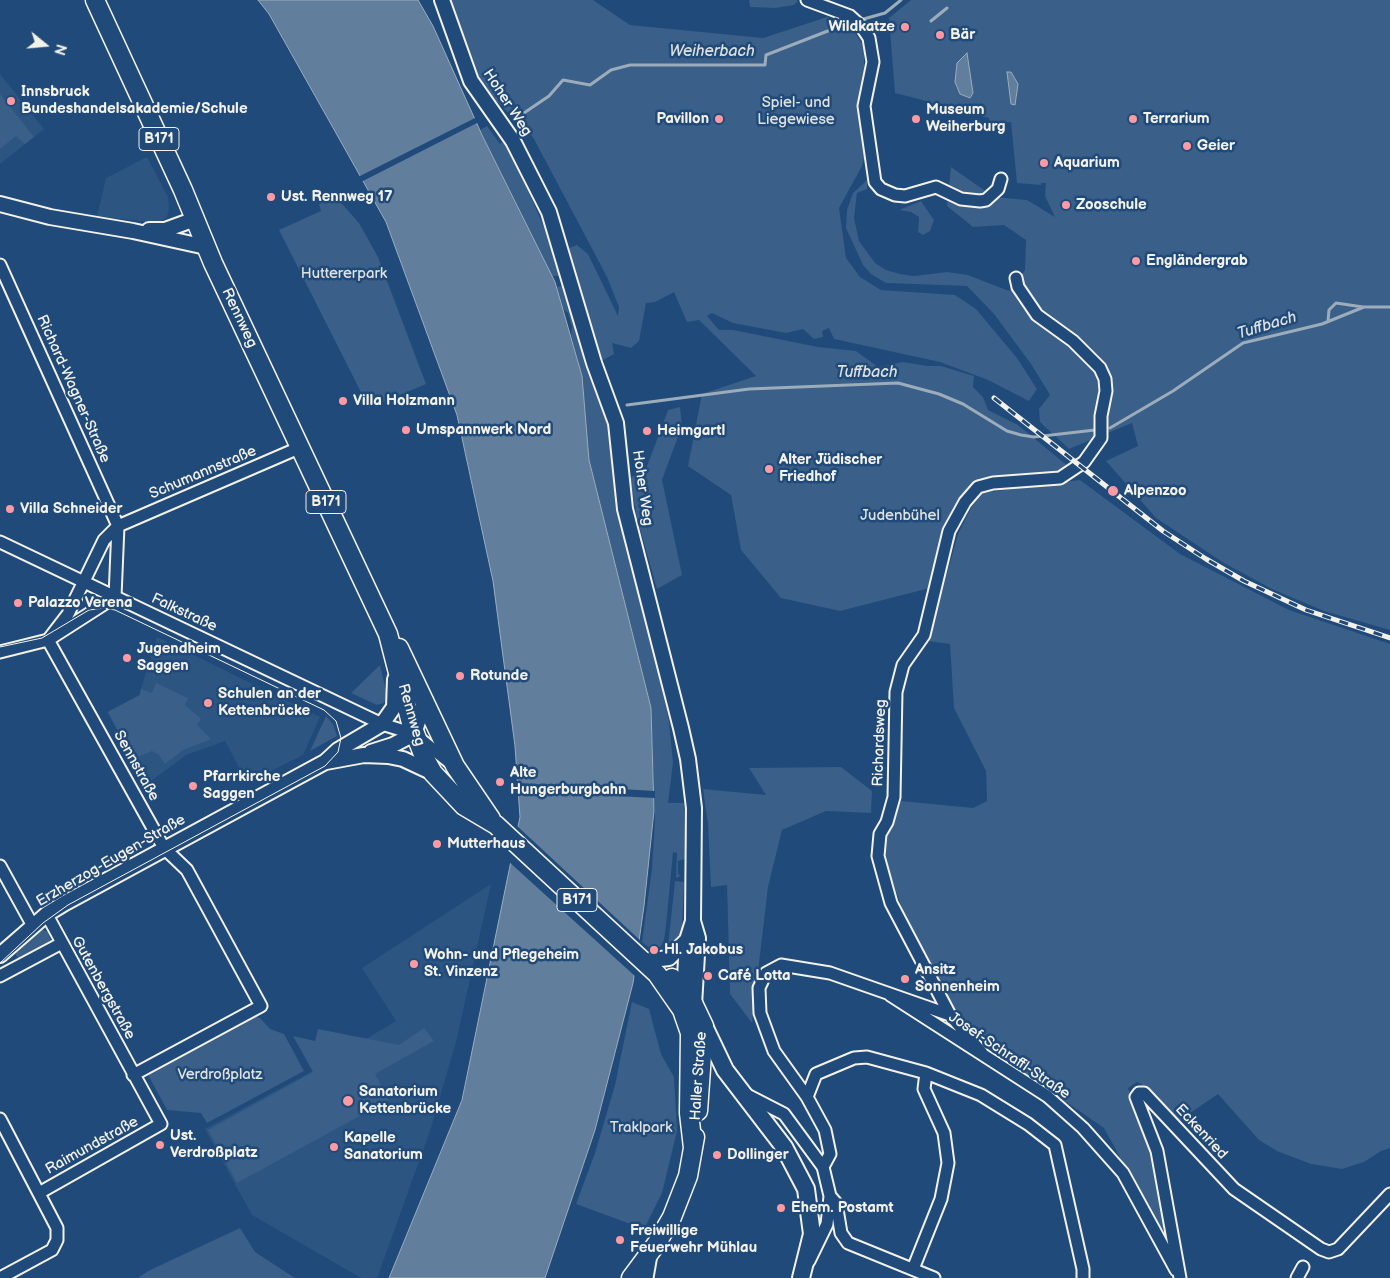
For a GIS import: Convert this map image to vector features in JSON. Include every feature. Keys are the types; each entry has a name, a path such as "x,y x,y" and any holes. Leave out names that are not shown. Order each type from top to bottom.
{"main road":[{"name":"Rennweg","path":"94,0 195,219 206,247 388,634 394,664 400,677 419,749 433,773 464,806 496,825"},
{"name":"Rennweg","path":"388,634 398,646 425,700 454,766 496,825 643,961"},
{"name":"Haller Straße","path":"631,1278 651,1251 679,1201 688,1176 700,1090 702,1056 697,1030 687,1003 671,978 657,974 643,961"},
{"name":"Haller Straße","path":"693,1148 689,1113 697,1030"},
{"path":"697,1030 784,1147 806,1189 812,1234 803,1272"},
{"path":"702,1056 725,1070"}],"street":[{"name":"Hoher Weg","path":"442,0 471,81 513,141 549,212 594,363 616,423 625,509 688,759 694,808 693,921 698,938 687,1003"},
{"path":"807,0 850,16 867,32 873,62 864,106 875,182 886,192 895,195 905,196 936,187 961,199 980,201 986,200 998,189 1001,179"},
{"path":"0,204 50,217 133,231 206,247"},
{"path":"133,231 165,230 195,219"},
{"name":"Richard-Wagner-Straße","path":"0,264 118,526"},
{"name":"Richardsweg","path":"982,1053 950,1015 891,903 878,856 880,834 887,822 894,797 896,692 904,665 924,635 949,531 965,502 978,487 993,482 1060,478 1084,462 1101,438 1103,428 1101,416 1106,392 1105,379 1100,368 1073,342 1037,315 1018,287 1016,278"},
{"name":"Schumannstraße","path":"118,526 301,447"},
{"path":"48,640 68,614 104,540 118,526"},
{"path":"0,652 48,640 115,597 118,526"},
{"name":"Falkstraße","path":"0,542 382,724 414,734"},
{"name":"Sennstraße","path":"48,640 164,848 187,870 261,1006 133,1075"},
{"path":"325,762 338,750 382,724 393,709 395,700 394,664"},
{"path":"325,762 364,755 393,745 414,734 425,700"},
{"path":"414,734 454,766"},
{"path":"364,755 404,759 433,773"},
{"name":"Erzherzog-Eugen-Straße","path":"0,955 46,915 164,848 325,762"},
{"path":"0,866 33,926"},
{"name":"Gutenbergstraße","path":"46,915 133,1075"},
{"name":"Hoher Weg","path":"687,1003 687,940 693,921"},
{"path":"643,961 670,958 687,940"},
{"path":"0,976 62,943"},
{"path":"823,1167 830,1154 826,1138 807,1097 774,1051 760,1013 759,988 766,973 781,965 830,973 950,1015"},
{"name":"Josef-Schraffl-Straße","path":"890,995 1046,1096 1089,1134 1123,1173 1180,1278"},
{"path":"807,1097 816,1074 854,1058 867,1057 926,1073 981,1095 1028,1124 1054,1145 1083,1269 1083,1278"},
{"path":"913,1269 942,1199 948,1163 944,1133 924,1089 926,1073"},
{"name":"Raimundstraße","path":"39,1193 161,1124 133,1075"},
{"path":"743,1093 784,1114 823,1167 830,1196 827,1224 816,1250 803,1272"},
{"name":"Eckenried","path":"1180,1278 1157,1151 1136,1097 1139,1093 1144,1093 1234,1189 1321,1249 1329,1252 1338,1249 1390,1194"},
{"path":"0,1119 57,1228 57,1240 52,1250 0,1278"},
{"path":"830,1196 836,1203 841,1233 848,1243 934,1278"},
{"name":"Haller Straße","path":"647,1278 651,1251"}],"shaded area":[{"path":"258,0 418,0 433,26 482,135 555,282 582,376 589,460 651,708 654,811 644,906 633,983 595,1130 545,1278 389,1278 462,1100 520,817 515,746 493,581 457,415 386,222 269,14"},
{"path":"967,53 973,93 970,98 960,94 955,82 957,63"},
{"path":"1007,72 1011,72 1018,84 1015,105 1011,104"},
{"name":"Innsbruck Bundeshandelsakademie/Schule","path":"0,74 44,129 0,164"},
{"path":"147,157 168,197 169,209 167,217 158,223 97,216 106,178"},
{"name":"Schulen an der Kettenbrücke","path":"157,637 320,717 303,755 247,783 225,741 186,755 147,784 107,712 139,695"},
{"name":"Sanatorium Kettenbrücke","path":"491,884 456,1042 429,1134 377,1278 361,1278 252,1215 205,1129 309,1073 396,1021 362,968"}],"green space":[{"path":"449,0 593,0 630,25 763,38 827,17 851,27 864,46 864,67 858,100 865,155 862,166 839,208 846,258 860,277 881,290 955,295 976,309 1017,358 1037,389 1029,401 988,380 940,362 834,339 829,328 822,331 823,337 814,339 803,329 786,333 733,323 712,313 707,316 719,330 733,330 818,347 856,351 878,367 903,362 941,366 974,376 973,387 983,397 988,410 1018,425 1069,467 1059,474 966,493 934,587 840,611 781,598 741,550 731,495 688,466 702,394 756,376 699,320 687,322 674,292 655,302 646,303 639,341 631,348 612,343 614,354 601,361 569,248 577,245 588,254 618,316 619,307 607,277 534,139 521,122 519,123 491,96 478,75"},
{"path":"749,0 798,1 794,5 775,8 750,7"},
{"path":"911,0 1390,0 1390,630 1324,611 1272,589 1224,563 1156,518 1106,461 1138,446 1132,423 1069,449 1040,422 1039,409 1050,395 1031,364 994,314 967,286 886,283 871,274 863,265 846,228 847,210 853,193 867,180 867,189 857,193 854,218 859,241 875,263 886,270 900,274 914,276 947,272 968,275 1009,291 1025,270 1026,240 1004,225 973,227 947,206 951,167 994,197 1027,200 1055,217 1045,196 1046,183 1041,183 1041,185 1017,183 1011,122 990,124 989,118 950,108 930,106 930,102 895,93 889,18"},
{"path":"0,94 34,137 25,144 16,136 0,149"},
{"path":"487,126 500,144 504,141 512,155 545,229 561,276 552,276 480,130"},
{"name":"Huttererpark","path":"336,197 359,223 378,257 426,384 369,408 279,230 321,211 319,204"},
{"path":"921,201 934,220 930,231 923,235 918,232 919,217 911,212 899,210"},
{"path":"564,285 585,366 607,420 611,436 616,508 634,564 669,721 673,763 668,803 686,803 685,859 678,861 678,874 681,876 676,878 677,853 673,852 664,940 661,946 656,949 649,948 642,942 652,869 655,820 651,708 589,460 582,376 571,335 572,327 568,313 563,309 557,287"},
{"path":"680,407 682,426 662,480 682,575 657,589 637,518 630,478 646,469 668,410"},
{"path":"1080,480 1180,554 1289,610 1390,644 1390,1148 1381,1151 1364,1162 1342,1169 1311,1164 1277,1151 1259,1140 1218,1094 1177,1122 1150,1089 1137,1082 1128,1088 1148,1143 1164,1228 1160,1230 1104,1128 973,1038 919,953 884,859 884,840 901,801 973,808 987,801 986,771 954,708 950,644 928,641 958,534 971,508 982,493"},
{"path":"380,665 387,695 384,703 377,705 351,693"},
{"path":"156,683 188,698 185,705 201,719 197,725 211,739 183,750 165,764 158,754 152,751 133,759 108,712 140,695 141,689 152,693"},
{"path":"326,716 333,724 337,736 310,751"},
{"path":"841,767 872,791 871,813 826,811 782,830 768,887 752,1023 730,994 727,885 711,887 708,824 703,789 766,795 749,768"},
{"path":"675,881 684,882 682,930 680,940 672,951 668,946"},
{"path":"42,930 47,931 52,943 26,955 21,962 15,954"},
{"name":"Traklpark","path":"632,1002 649,1009 661,1054 674,1077 677,1131 662,1193 644,1229 576,1204 595,1153 615,1085"},
{"name":"Verdroßplatz","path":"254,1016 260,1018 270,1029 284,1034 304,1071 207,1123 201,1113 167,1110 147,1073"},
{"path":"424,1028 434,1041 375,1074 389,1100 237,1183 208,1130 313,1072 293,1036 315,1041 318,1029 399,1045"},
{"path":"240,1228 255,1252 295,1278 138,1278 148,1271"}],"pier":[{"path":"477,117 479,122 361,182 358,177"},
{"path":"516,783 655,791 655,798 515,791"},
{"path":"516,825 642,942 636,977 508,861"}],"waterway":[{"name":"Weiherbach","path":"860,20 885,13 901,0"},
{"path":"931,21 947,8"},
{"name":"Weiherbach","path":"521,115 549,96 563,80 590,85 611,70 630,65 765,65 766,55 851,22"},
{"path":"1328,321 1329,310 1336,303 1363,307"},
{"name":"Tuffbach","path":"1110,428 1173,391 1243,343 1322,324 1364,307 1390,307"},
{"name":"Tuffbach","path":"627,405 749,389 898,383 939,394 963,404 1007,431 1021,435 1034,437 1095,430"}],"tram line":[{"path":"0,647 42,638 89,610 104,608 115,610 324,710 336,721 341,738 338,752 325,766 68,905 43,923 0,963"}],"railway":[{"path":"994,398 1163,531 1206,559 1244,581 1306,610 1390,638"}],"place":[{"name":"Wildkatze","path":"905,27"},
{"name":"Bär","path":"940,35"},
{"name":"Innsbruck Bundeshandelsakademie/Schule","path":"11,101"},
{"name":"Pavillon","path":"719,119"},
{"name":"Museum Weiherburg","path":"916,119"},
{"name":"Terrarium","path":"1133,119"},
{"name":"Geier","path":"1187,146"},
{"name":"Aquarium","path":"1044,163"},
{"name":"Ust. Rennweg 17","path":"271,197"},
{"name":"Zooschule","path":"1066,205"},
{"name":"Engländergrab","path":"1136,261"},
{"name":"Villa Holzmann","path":"343,401"},
{"name":"Umspannwerk Nord","path":"406,430"},
{"name":"Heimgartl","path":"647,431"},
{"name":"Alter Jüdischer Friedhof","path":"769,469"},
{"name":"Alpenzoo","path":"1113,491"},
{"name":"Villa Schneider","path":"10,509"},
{"name":"Palazzo Verena","path":"18,603"},
{"name":"Jugendheim Saggen","path":"127,658"},
{"name":"Rotunde","path":"460,676"},
{"name":"Schulen an der Kettenbrücke","path":"208,703"},
{"name":"Alte Hungerburgbahn","path":"500,782"},
{"name":"Pfarrkirche Saggen","path":"193,786"},
{"name":"Mutterhaus","path":"437,844"},
{"name":"Hl. Jakobus","path":"654,950"},
{"name":"Wohn- und Pflegeheim St. Vinzenz","path":"414,964"},
{"name":"Café Lotta","path":"708,976"},
{"name":"Ansitz Sonnenheim","path":"905,979"},
{"name":"Sanatorium Kettenbrücke","path":"348,1101"},
{"name":"Ust. Verdroßplatz","path":"160,1145"},
{"name":"Kapelle Sanatorium","path":"334,1147"},
{"name":"Dollinger","path":"717,1155"},
{"name":"Ehem. Postamt","path":"781,1208"},
{"name":"Freiwillige Feuerwehr Mühlau","path":"620,1240"}],"park label":[{"name":"Spiel- und Liegewiese","path":"796,112"},
{"name":"Judenbühel","path":"900,516"}]}
